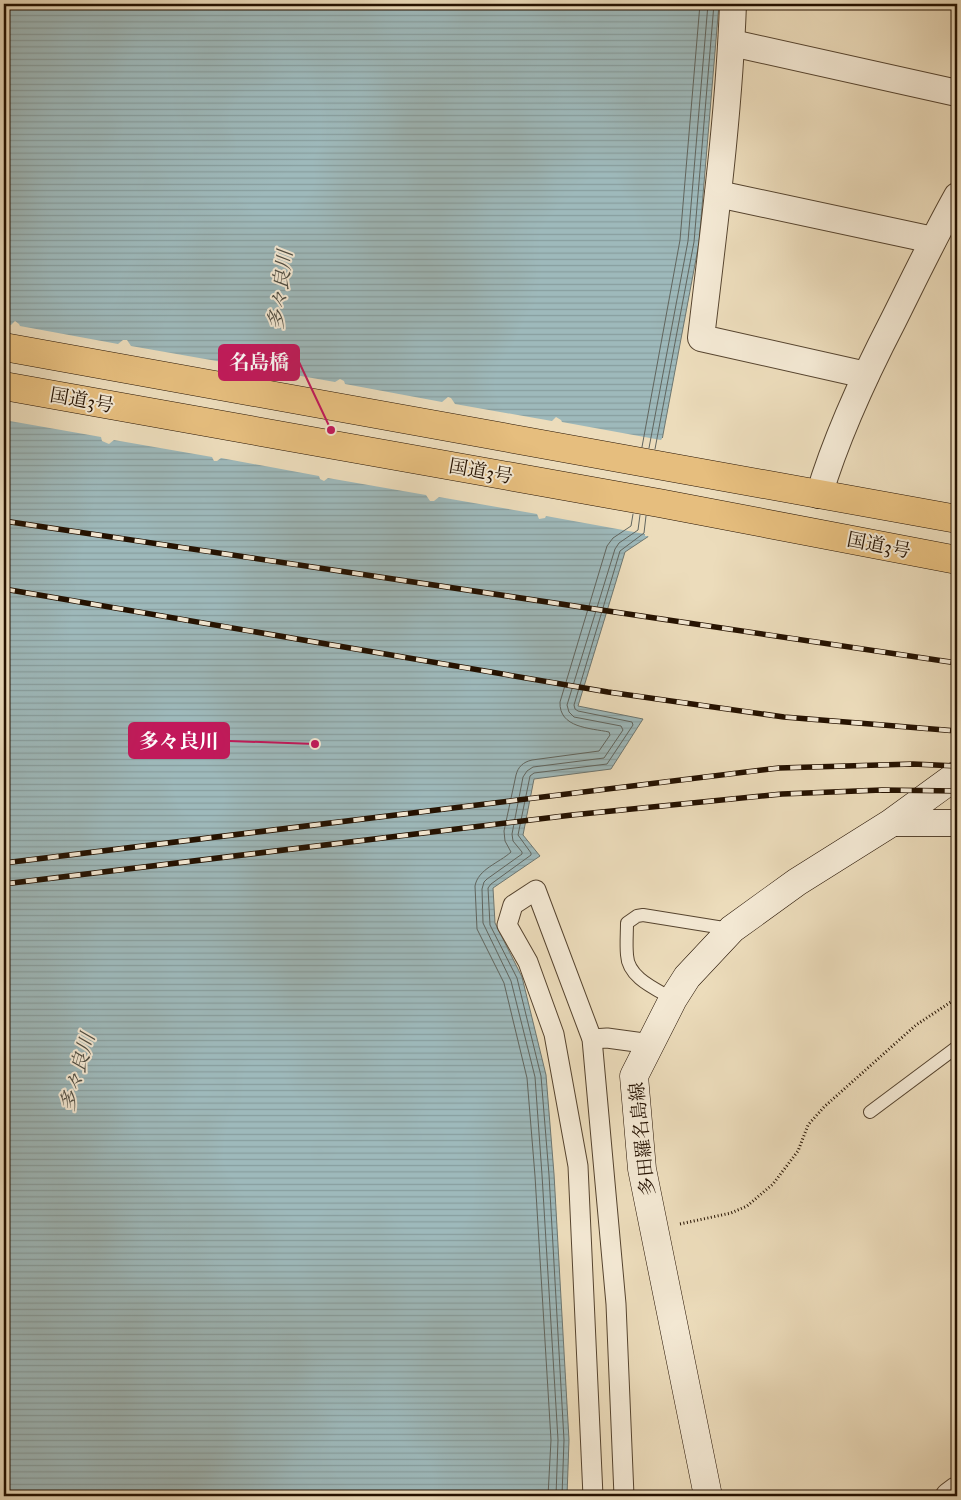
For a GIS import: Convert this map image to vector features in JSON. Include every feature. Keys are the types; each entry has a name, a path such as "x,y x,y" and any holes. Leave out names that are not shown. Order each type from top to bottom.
{"highway":[{"name":"国道3号","path":"4,347 957,519"},
{"name":"国道3号","path":"4,386 659,503 957,560"}],"main road":[{"name":"多田羅名島線","path":"708,1496 642,1169 634,1076 673,999 687,977 732,930 797,882 891,823 957,775"}],"street":[{"path":"733,4 732,43 718,194 701,338 866,374"},
{"path":"732,43 957,93"},
{"path":"718,194 933,240"},
{"path":"819,495 829,463 866,374 957,196"},
{"path":"891,823 957,823"},
{"path":"593,1496 578,1166 554,1034 528,962 507,925 512,905 536,890 592,1039 616,1304 624,1496"},
{"path":"592,1039 607,1038 651,1044"},
{"path":"948,1496 957,1490"}],"lane":[{"path":"673,999 640,979 633,970 626,956 627,923 637,916 643,915 732,930"},
{"path":"870,1112 957,1047"}],"path":[{"path":"654,1228 723,1215 747,1206 773,1184 798,1151 808,1125 824,1107 916,1024 957,998"}],"water":[{"name":"多々良川","path":"4,4 719,4 699,243 662,440 649,536 625,552 578,706 643,719 611,769 534,779 523,835 540,856 493,888 495,923 522,977 546,1075 554,1174 569,1440 567,1496 4,1496"}],"pier":[{"path":"15,321 20,326 118,344 123,340 127,340 131,346 228,363 232,360 237,362 238,365 335,382 340,379 345,384 442,402 448,397 455,404 552,421 556,417 562,422 661,440 665,438 651,537 645,536 645,534 546,516 539,519 537,514 439,497 434,501 430,501 426,495 328,478 324,481 319,476 221,458 214,461 212,457 114,440 109,444 102,441 101,437 4,420 4,323 11,325"}],"railway":[{"path":"4,521 957,663"},
{"path":"4,589 608,692 784,717 957,731"},
{"path":"4,863 779,768 913,764 957,766"},
{"path":"4,884 572,815 782,794 882,790 957,791"}],"place":[{"name":"名島橋","path":"331,430"},
{"name":"多々良川","path":"315,744"}]}
